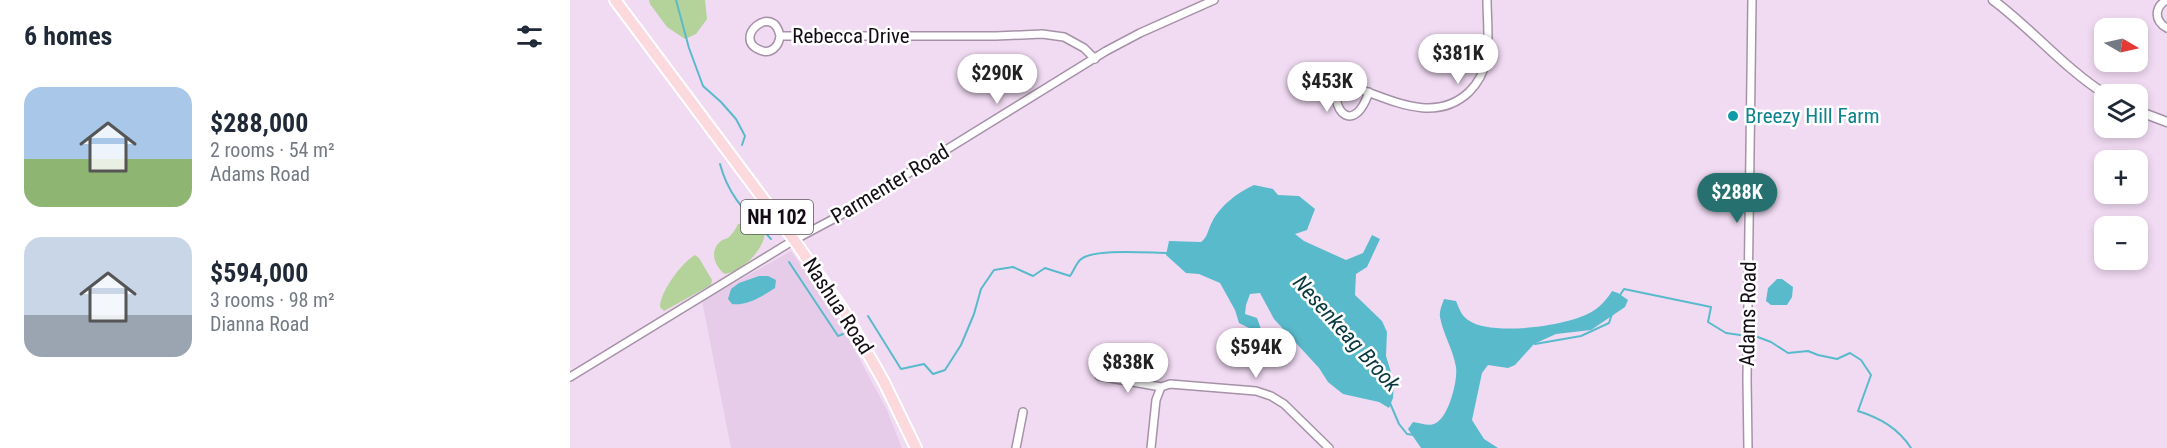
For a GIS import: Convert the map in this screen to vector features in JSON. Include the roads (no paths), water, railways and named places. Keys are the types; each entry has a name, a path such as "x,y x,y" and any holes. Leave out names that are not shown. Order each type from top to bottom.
{"main road":[{"name":"Nashua Road","path":"615,0 794,240 863,342 916,448"}],"street":[{"name":"Parmenter Road","path":"570,377 1095,59 1140,33 1214,0"},
{"path":"1369,92 1363,107 1357,114 1348,115 1337,106 1339,93 1347,87 1369,92 1409,106 1428,109 1448,105 1465,96 1478,81 1485,63 1487,0"},
{"name":"Adams Road","path":"1748,448 1752,0"},
{"path":"1992,0 2094,86"},
{"path":"2167,0 2161,4 2157,13 2160,22 2167,28"},
{"name":"Rebecca Drive","path":"768,22 777,27 780,36 777,45 769,51 755,48 752,44 751,34 759,23 768,22"},
{"name":"Rebecca Drive","path":"780,36 1042,34 1064,37 1084,48 1095,59"},
{"path":"2148,115 2167,122"},
{"path":"1099,376 1161,387 1170,384 1264,393 1284,404 1329,448"},
{"path":"1151,448 1156,400 1161,387"},
{"path":"1016,448 1023,412"}],"water":[{"path":"1254,185 1273,189 1278,195 1299,196 1315,209 1307,230 1295,234 1304,241 1346,260 1363,253 1372,235 1380,239 1367,267 1356,274 1355,295 1382,321 1387,332 1386,356 1394,382 1393,398 1389,408 1379,402 1343,394 1328,382 1319,368 1274,319 1260,293 1250,294 1246,305 1245,314 1257,318 1261,329 1253,330 1239,323 1235,310 1220,283 1199,274 1186,273 1166,255 1169,241 1201,242 1207,235 1215,216 1225,205 1242,191"},
{"path":"759,276 768,276 776,280 775,288 749,302 732,304 728,299 731,289 739,283"},
{"path":"1777,279 1782,279 1793,287 1792,297 1787,305 1771,305 1766,301 1768,288"},
{"path":"1612,291 1628,300 1625,307 1591,330 1556,334 1534,344 1515,365 1508,368 1488,365 1482,373 1472,420 1484,439 1498,448 1421,448 1408,429 1413,422 1431,425 1441,419 1449,406 1456,380 1455,360 1440,317 1444,299 1456,301 1466,318 1479,325 1512,329 1549,325 1582,316 1598,307"}],"waterway":[{"name":"Nesenkeag Brook","path":"676,0 689,48 703,86 736,119 745,136 742,145"},
{"name":"Nesenkeag Brook","path":"720,164 734,196 771,239"},
{"name":"Nesenkeag Brook","path":"868,316 901,369 924,364 933,374 945,370 961,345 974,314 981,289 994,270 1013,267 1033,276 1045,268 1070,276 1080,260 1086,256 1121,252 1167,253"},
{"name":"Nesenkeag Brook","path":"789,262 838,336 843,334"},
{"name":"Nesenkeag Brook","path":"1620,295 1624,289 1711,307 1708,322 1726,333 1740,335"},
{"name":"Nesenkeag Brook","path":"1535,344 1581,336 1609,323 1612,314"},
{"name":"Nesenkeag Brook","path":"1755,336 1771,342 1788,353 1808,351 1837,359 1850,353 1861,360 1871,375 1858,411 1888,425 1911,448"},
{"name":"Nesenkeag Brook","path":"1390,403 1399,424 1407,434 1414,435"}],"place":[{"name":"Breezy Hill Farm","path":"1733,116"}]}
